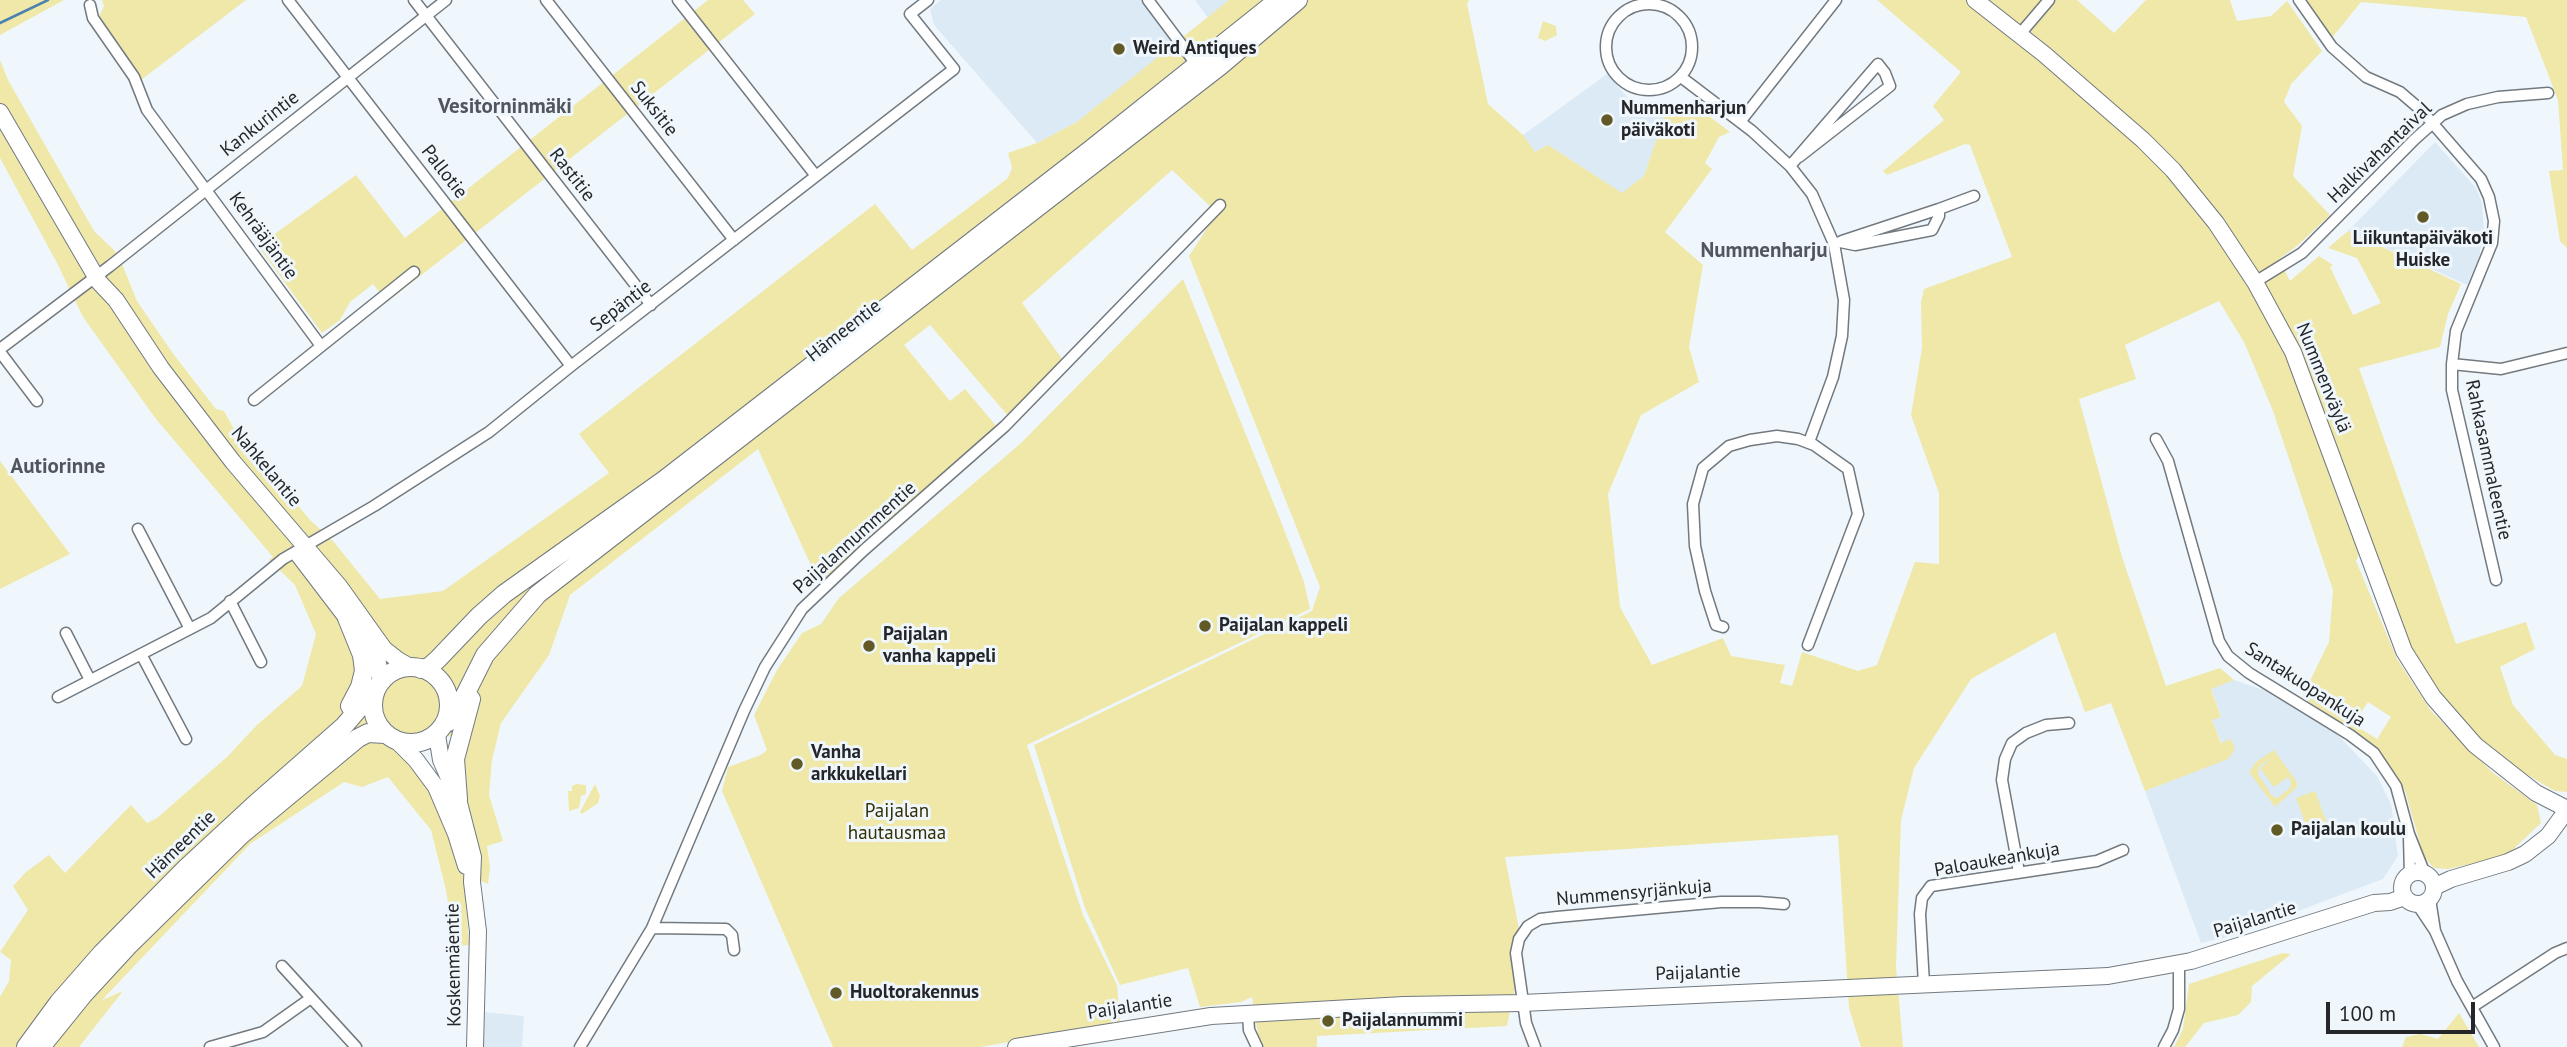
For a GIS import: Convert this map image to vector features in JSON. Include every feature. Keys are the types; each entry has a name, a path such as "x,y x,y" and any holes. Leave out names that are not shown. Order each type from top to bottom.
{"main road":[{"name":"Hämeentie","path":"442,729 462,701 485,655 523,609 553,582 1201,70 1278,0"},
{"name":"Hämeentie","path":"416,668 429,667 497,600 603,526 1075,162 1298,0"},
{"path":"331,738 363,680 362,654 347,618"},
{"path":"458,799 455,773 458,745 469,704 496,642"},
{"path":"416,668 435,674 445,687 451,708 442,729 415,742 390,737 378,727 373,715 373,700 379,684 397,670 416,668"},
{"name":"Hämeentie","path":"26,1047 73,986 155,899 261,798 331,738 379,684"},
{"name":"Hämeentie","path":"41,1047 122,952 233,843 358,738 368,733 390,737"}],"street":[{"name":"Pallotie","path":"288,0 571,366"},
{"name":"Rastitie","path":"414,0 651,305"},
{"name":"Kankurintie","path":"0,351 97,280 206,188 446,0"},
{"name":"Suksitie","path":"546,0 734,240"},
{"path":"678,0 816,176"},
{"name":"Sepäntie","path":"58,698 211,618 301,549 489,432 954,69 910,14 928,0"},
{"path":"1148,0 1201,70"},
{"path":"1740,122 1836,0"},
{"name":"Nummenväylä","path":"1975,0 2102,102 2174,170 2216,223 2255,282 2293,352 2404,651 2433,697 2475,745 2536,793 2567,810"},
{"path":"2020,34 2049,0"},
{"name":"Rahkasammaleentie","path":"2299,0 2332,47 2374,82 2407,97 2433,123 2481,179 2489,197 2494,221 2492,243 2456,331 2452,390 2496,580"},
{"path":"1654,4 1672,10 1679,16 1689,29 1693,46 1689,63 1681,77 1668,86 1651,90 1634,88 1620,80 1609,64 1606,44 1610,28 1621,14 1637,5 1654,4"},
{"name":"Kehrääjäntie","path":"90,5 93,18 134,77 147,110 321,346"},
{"path":"1790,166 1878,64 1890,86 1799,157"},
{"path":"1681,77 1740,122 1790,166 1812,194 1837,243 1844,300 1842,336 1832,377 1809,442"},
{"name":"Halkivahantaival","path":"2255,282 2302,253 2433,123 2452,109 2490,98 2548,93"},
{"name":"Nahkelantie","path":"0,112 97,280 107,306 202,438 301,549 340,586 384,649 398,660 416,668"},
{"path":"1837,243 1974,196"},
{"name":"Paijalannummentie","path":"580,1047 652,928 744,711 765,667 802,609 1005,426 1220,205"},
{"path":"1837,243 1855,245 1932,230 1940,216 1940,209"},
{"path":"254,400 414,272"},
{"path":"0,351 37,401"},
{"path":"2452,364 2501,369 2567,353"},
{"path":"1723,626 1716,625 1695,546 1693,504 1703,468 1729,446 1750,440 1777,436 1809,442 1848,469 1858,514 1808,645"},
{"name":"Santakuopankuja","path":"2156,439 2168,461 2219,641 2228,656 2249,673 2350,735 2374,753 2402,800 2419,888"},
{"path":"138,528 190,629"},
{"name":"Nahkelantie","path":"301,549 374,655 380,670 379,684"},
{"path":"230,601 261,662"},
{"path":"66,633 90,680"},
{"path":"141,654 186,739"},
{"path":"2019,873 2002,780 2005,759 2012,743 2026,733 2046,725 2069,723"},
{"name":"Koskenmäentie","path":"442,729 441,760 458,799 473,857 472,883 478,931 475,1047"},
{"name":"Koskenmäentie","path":"390,737 416,760 436,787 456,834 472,883"},
{"name":"Paijalantie","path":"1016,1047 1211,1016 2096,977 2179,964 2374,903 2390,902 2419,888 2508,862 2525,854 2548,836 2567,810"},
{"name":"Paloaukeankuja","path":"1924,984 1920,914 1922,898 1931,887 2097,861 2123,850"},
{"path":"2419,888 2457,981 2494,1047"},
{"name":"Nummensyrjänkuja","path":"1535,1047 1526,1023 1516,953 1519,939 1528,926 1540,919 1720,902 1784,904"},
{"path":"652,928 726,929 732,935 734,950"},
{"path":"2472,1007 2567,948"},
{"path":"2164,1047 2173,1030 2179,1009 2179,964"},
{"path":"282,966 356,1047"},
{"path":"210,1047 263,1032 311,998"},
{"path":"1248,1014 1247,1023 1257,1047"}],"shaded area":[{"path":"941,0 1144,0 1176,45 1077,122 1037,143 934,25 930,9"},
{"path":"1195,0 1229,0 1208,18"},
{"path":"1607,74 1628,98 1643,104 1668,105 1644,176 1622,194 1548,145 1535,152 1523,135"},
{"name":"Liikuntapäiväkoti Huiske","path":"2435,142 2476,188 2482,203 2484,230 2479,257 2467,285 2348,231"},
{"name":"Paijalan koulu","path":"2234,680 2267,691 2336,733 2377,776 2391,804 2398,856 2383,879 2232,936 2201,943 2145,791 2228,758 2212,720 2221,716 2211,688"},
{"path":"483,1012 524,1016 522,1047 482,1047"}],"green space":[{"path":"0,0 64,0 0,35"},
{"path":"102,0 246,0 141,80 99,17 104,6"},
{"path":"708,0 743,0 755,14 387,302 373,284 350,302 340,320 322,333 258,246 356,175 405,238"},
{"path":"1229,0 1469,0 1467,4 1488,104 1523,135 1535,152 1548,145 1622,193 1644,176 1668,105 1693,104 1730,132 1719,137 1705,163 1712,169 1665,232 1703,265 1689,347 1699,382 1641,415 1608,494 1620,607 1652,665 1723,638 1731,656 1785,665 1780,683 1792,686 1802,652 1858,671 1877,665 1915,562 1939,564 1939,493 1911,415 1922,348 1921,302 1924,289 2012,257 1970,145 1965,144 1887,175 1883,171 1944,120 1933,106 1961,72 1877,0 2077,0 2114,33 2146,0 2230,0 2237,21 2271,16 2287,1 2322,51 2291,84 2284,102 2302,126 2293,176 2330,215 2279,259 2290,281 2319,256 2333,265 2330,267 2353,315 2381,303 2357,258 2328,248 2348,231 2461,284 2448,314 2440,347 2359,368 2456,644 2526,622 2535,649 2500,667 2513,705 2555,755 2567,759 2567,792 2555,791 2526,774 2477,736 2432,685 2403,631 2374,560 2369,532 2356,561 2397,659 2431,711 2492,772 2537,805 2541,823 2506,856 2448,869 2434,868 2424,857 2405,791 2376,747 2302,697 2329,642 2333,590 2273,411 2244,342 2219,301 2125,345 2136,379 2079,399 2122,557 2166,686 2220,668 2234,680 2211,689 2221,717 2212,720 2221,743 2231,739 2235,749 2228,759 2145,791 2111,703 2085,712 2055,632 1971,679 1914,768 1901,820 1896,966 1903,1047 1861,1047 1849,1008 1838,835 1505,857 1519,929 1516,940 1516,982 1507,1026 1317,1036 1317,1047 1264,1047 1258,1035 1252,997 1241,1002 1200,1007 1188,968 1120,985 1085,908 1034,745 1312,611 1320,587 1189,256 1217,213 1172,170 1022,303 1065,363 1009,417 930,325 904,345 950,401 965,389 998,428 819,583 758,449 570,595 549,655 501,723 492,760 489,795 503,841 487,846 490,867 488,884 481,881 478,844 463,789 464,733 391,748 426,779 458,852 465,883 469,945 455,946 446,890 431,830 388,777 362,787 344,782 250,844 102,1000 123,991 79,1047 0,1047 0,997 9,981 11,960 0,952 28,910 13,886 26,872 49,855 65,873 131,805 147,823 157,818 302,686 316,634 295,585 269,560 273,557 156,419 83,317 0,158 0,60 8,80 94,231 114,250 137,301 174,355 216,409 224,411 235,431 311,521 333,541 380,599 443,591 609,473 579,434 875,204 912,250 1008,178 1012,168 1008,153 1037,143 1077,122","holes":["2368,702 2391,717 2377,739 2353,724"]},
{"path":"2305,0 2567,0 2567,248 2560,241 2549,171 2563,170 2558,100 2526,17 2361,2 2331,39"},
{"path":"1543,21 1556,26 1557,35 1545,41 1538,38"},
{"name":"Paijalan hautausmaa","path":"1183,279 1280,519 1304,582 1310,609 1027,745 1083,915 1117,985 1120,1023 980,1047 833,1047 722,791 728,767 761,755 767,750 754,715 777,670 802,633 821,624 839,598 1020,444"},
{"path":"0,461 70,554 0,589"},
{"path":"2274,750 2297,782 2297,787 2275,807 2249,772 2256,762","holes":["2272,758 2260,768 2274,787 2288,777 2291,781 2290,788 2277,798 2272,796 2258,774 2259,766"]},
{"path":"595,784 600,796 598,803 582,814 580,812"},
{"path":"586,785 586,794 581,796 579,808 569,811 568,791 572,791 572,786"},
{"path":"2315,791 2329,829 2310,836 2296,798"},
{"path":"2283,953 2291,954 2252,986 2251,1002 2238,1015 2204,1023 2185,1047 2174,1047 2183,1029 2189,984"},
{"path":"2459,1013 2479,1047 2402,1047 2406,1037 2420,1034 2438,1039"}],"waterway":[{"path":"0,23 48,0"}],"place":[{"name":"Weird Antiques","path":"1119,49"},
{"name":"Nummenharjun päiväkoti","path":"1607,120"},
{"name":"Liikuntapäiväkoti Huiske","path":"2423,217"},
{"name":"Paijalan kappeli","path":"1205,626"},
{"name":"Paijalan vanha kappeli","path":"869,646"},
{"name":"Vanha arkkukellari","path":"797,764"},
{"name":"Paijalan koulu","path":"2277,830"},
{"name":"Huoltorakennus","path":"836,993"},
{"name":"Paijalannummi","path":"1328,1021"}],"district":[{"name":"Vesitorninmäki","path":"505,107"},
{"name":"Nummenharju","path":"1764,251"},
{"name":"Autiorinne","path":"58,467"}]}
